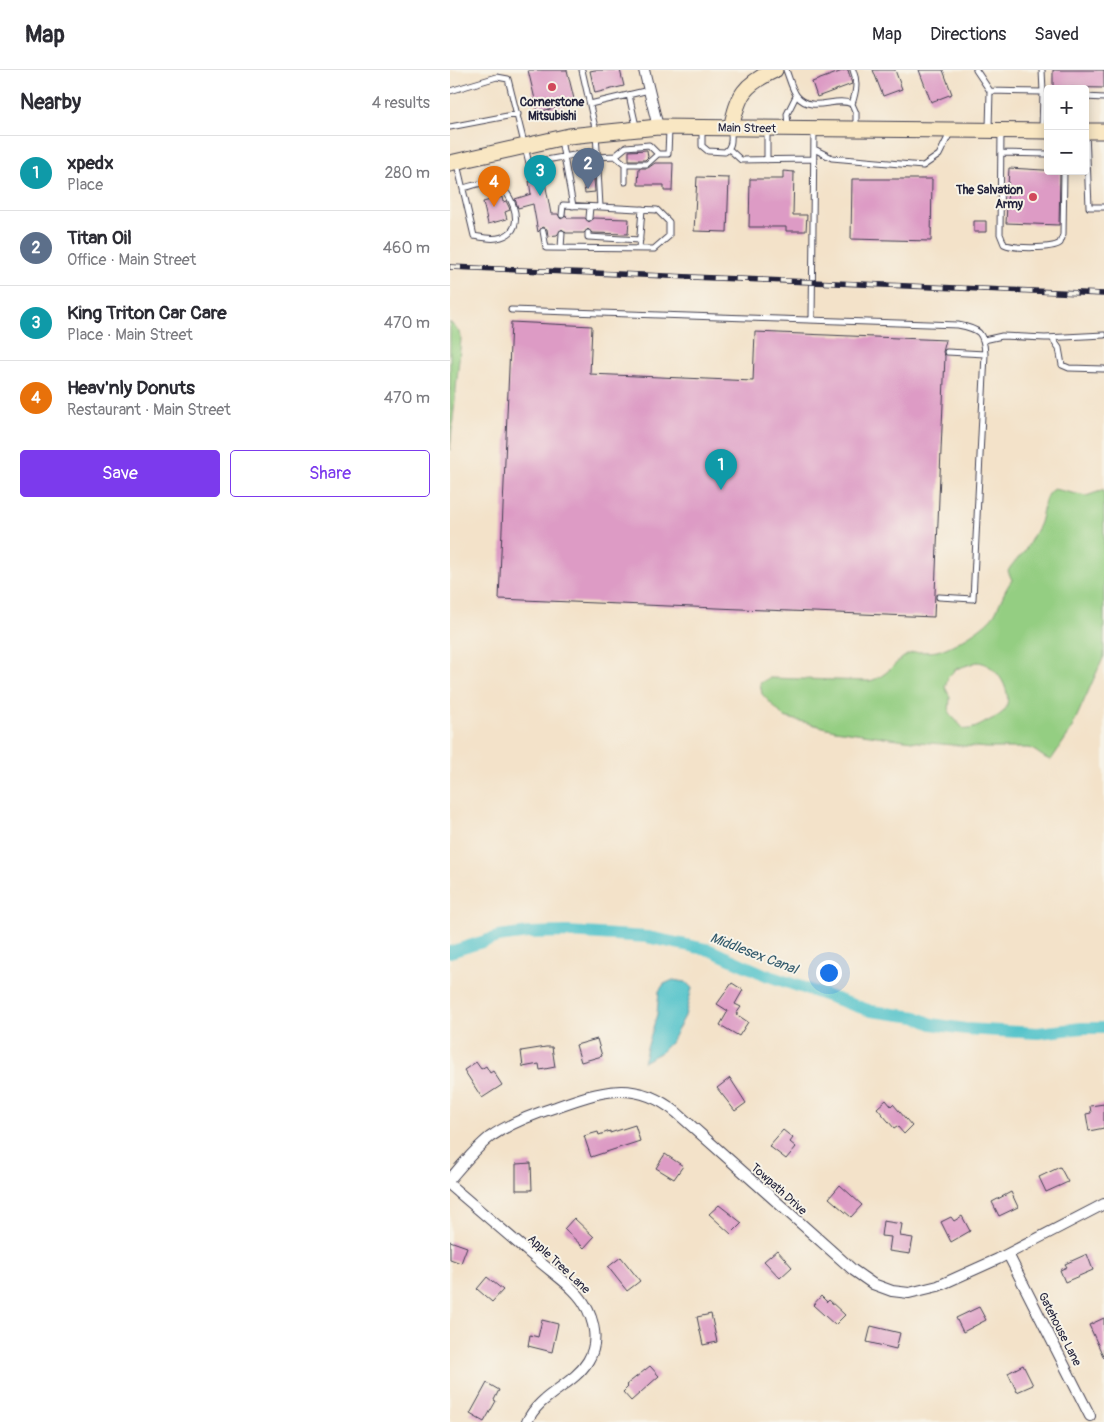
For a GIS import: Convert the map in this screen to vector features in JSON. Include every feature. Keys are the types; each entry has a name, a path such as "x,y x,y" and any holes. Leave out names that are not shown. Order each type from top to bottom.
{"main road":[{"path":"731,128 737,103 747,86 775,70"},
{"name":"Main Street","path":"453,162 560,138 637,128 1044,131"},
{"path":"1089,131 1104,131"}],"street":[{"path":"644,70 649,90 664,127"},
{"name":"Towpath Drive","path":"450,1178 480,1146 507,1126 536,1114 598,1093 628,1091 650,1096 670,1107 853,1270 883,1289 901,1293 924,1291 1008,1254 1104,1204"},
{"name":"Apple Tree Lane","path":"450,1185 566,1284 584,1303 592,1319 595,1339 588,1360 574,1377 539,1404 527,1422"},
{"name":"Gatehouse Lane","path":"1008,1254 1090,1416"}],"lane":[{"path":"502,70 503,77 509,82 533,178"},
{"path":"582,70 596,132 600,207"},
{"path":"786,70 796,96 810,104 819,105 844,100 852,104"},
{"path":"852,70 856,78 856,89 852,104 856,113 857,130"},
{"path":"976,70 990,91 995,131 1001,154 1000,237 1002,242 1009,246 1051,247 1060,242 1063,235 1064,175"},
{"path":"990,91 1044,95 1042,70"},
{"path":"450,91 503,77"},
{"path":"590,104 649,90"},
{"path":"629,95 637,128"},
{"path":"788,129 787,114 796,96"},
{"path":"1089,97 1104,98"},
{"path":"450,127 518,114"},
{"path":"529,163 597,154 615,156 625,164 647,164 658,154 668,154 664,127"},
{"path":"702,127 702,146 708,151 725,152 729,149"},
{"path":"729,149 731,128"},
{"path":"767,128 768,160"},
{"path":"812,320 814,130"},
{"path":"814,149 832,158 923,166 939,155 952,130"},
{"path":"560,138 573,206"},
{"path":"615,156 626,146 650,146 658,154"},
{"path":"729,149 741,160 814,159"},
{"path":"1001,154 1044,154"},
{"path":"453,162 462,188 474,236 495,239 508,234 515,224 509,195 497,184 489,183 462,188"},
{"path":"625,164 625,182"},
{"path":"1088,175 1089,207 1104,207"},
{"path":"542,231 546,248 654,250 669,236 669,222 657,210 563,205 562,215"},
{"path":"589,218 590,207"},
{"path":"639,249 642,209"},
{"path":"561,248 562,233"},
{"path":"588,233 588,237 640,240"},
{"path":"511,310 958,325 977,329 984,340 985,354 973,599 939,597"},
{"path":"984,340 1007,336 1052,338 1104,335"},
{"path":"1052,338 1059,348 1062,365 1069,368 1104,369"},
{"path":"947,352 985,354"}],"green space":[{"path":"450,322 459,332 461,339 450,450"},
{"path":"1054,489 1086,496 1104,490 1104,656 1070,732 1051,760 1028,748 987,748 919,742 835,730 784,717 762,694 760,683 769,678 870,681 886,673 907,655 937,651 961,641 986,623 996,611 1012,580 1008,571 1024,552 1039,525 1045,500","holes":["977,662 984,663 1002,681 1008,697 1007,705 997,717 970,729 964,729 949,713 950,697 945,687 948,677 956,669"]}],"water":[{"path":"673,980 686,982 692,988 685,1016 671,1042 660,1053 643,1062 657,1014 659,991 664,984"}],"building":[{"name":"Cornerstone Mitsubishi","path":"528,70 567,70 575,103 538,112"},
{"path":"620,70 624,86 595,93 590,71"},
{"path":"848,70 852,84 817,97 812,82"},
{"path":"873,70 895,70 902,89 883,96"},
{"path":"919,70 943,70 952,94 931,102"},
{"path":"1053,70 1104,70 1104,88 1089,88 1089,85 1053,85"},
{"path":"647,150 648,157 645,160 629,160 629,151"},
{"path":"655,163 673,163 672,191 664,191 664,185 638,185 639,168 648,168"},
{"name":"The Salvation Army","path":"1009,168 1044,170 1044,175 1060,175 1059,225 1006,223"},
{"path":"783,171 794,172 793,215 807,215 806,231 786,231 786,227 749,227 750,179 783,179"},
{"path":"544,177 551,214 558,214 561,219 566,215 567,218 585,218 589,222 593,218 629,219 628,234 592,233 588,229 584,233 566,233 562,229 557,235 548,236 547,229 543,227 538,232 533,204 518,208 515,199 531,194 529,181 534,183 537,178"},
{"path":"697,177 729,178 727,232 694,231"},
{"path":"594,179 595,192 585,193 583,180"},
{"path":"852,179 932,179 931,241 851,239"},
{"path":"502,197 503,202 506,201 510,210 505,212 507,219 488,224 483,202"},
{"path":"974,221 986,221 986,232 974,232"},
{"path":"511,322 592,326 590,374 753,381 755,332 946,340 943,352 945,356 934,617 499,599"},
{"path":"732,983 743,990 735,1004 741,1007 736,1014 748,1022 739,1036 720,1025 728,1011 717,1004"},
{"path":"597,1039 602,1056 581,1062 576,1045"},
{"path":"552,1047 555,1067 540,1070 539,1064 523,1067 521,1051"},
{"path":"476,1062 481,1069 486,1066 490,1073 493,1071 502,1085 482,1098 464,1070"},
{"path":"730,1078 746,1103 735,1111 717,1088"},
{"path":"886,1100 891,1106 893,1104 912,1126 904,1134 897,1126 894,1128 877,1108"},
{"path":"1104,1104 1104,1128 1089,1131 1086,1114 1091,1113 1090,1106"},
{"path":"635,1125 640,1141 591,1157 584,1136 598,1132 599,1135 610,1131 610,1133"},
{"path":"783,1130 793,1138 790,1142 796,1147 786,1159 769,1146"},
{"path":"665,1154 683,1166 674,1179 656,1168"},
{"path":"531,1163 532,1190 516,1190 516,1164"},
{"path":"1060,1167 1068,1182 1046,1192 1039,1177"},
{"path":"840,1185 862,1205 851,1217 829,1198"},
{"path":"1011,1192 1018,1207 999,1216 992,1202"},
{"path":"719,1205 742,1223 731,1234 709,1214"},
{"path":"962,1216 970,1231 951,1242 941,1222 951,1217 954,1221"},
{"path":"574,1218 594,1237 584,1248 564,1229"},
{"path":"883,1221 902,1224 900,1236 913,1238 910,1254 889,1251 891,1237 881,1236"},
{"path":"450,1241 467,1247 461,1263 450,1259"},
{"path":"777,1250 792,1267 780,1278 764,1261"},
{"path":"1087,1254 1093,1270 1065,1282 1060,1270 1067,1267 1065,1264"},
{"path":"621,1257 640,1281 627,1291 608,1267"},
{"path":"487,1277 503,1290 492,1302 477,1289"},
{"path":"821,1296 827,1302 829,1300 845,1315 835,1325 813,1305"},
{"path":"979,1307 986,1320 963,1332 956,1318"},
{"path":"711,1314 717,1342 703,1345 697,1317"},
{"path":"1104,1318 1104,1358 1089,1325"},
{"path":"542,1320 558,1324 552,1352 528,1346 530,1335 538,1337"},
{"path":"871,1326 900,1333 896,1349 867,1342"},
{"path":"1023,1365 1033,1385 1017,1392 1008,1373"},
{"path":"650,1366 659,1376 631,1401 623,1392 628,1387 626,1385"},
{"path":"487,1383 499,1390 494,1400 496,1401 484,1422 470,1414"}],"waterway":[{"name":"Middlesex Canal","path":"450,952 498,937 528,933 568,932 647,937 710,950 766,975 871,1011 916,1017 932,1024 965,1029 1038,1033 1082,1028 1104,1028"}],"railway":[{"path":"450,267 1104,294"}],"place":[{"name":"Cornerstone Mitsubishi","path":"552,87"},
{"name":"Titan Oil","path":"588,189"},
{"name":"King Triton Car Care","path":"540,196"},
{"name":"The Salvation Army","path":"1033,197"},
{"name":"Heav'nly Donuts","path":"494,207"},
{"name":"xpedx","path":"721,490"}]}
